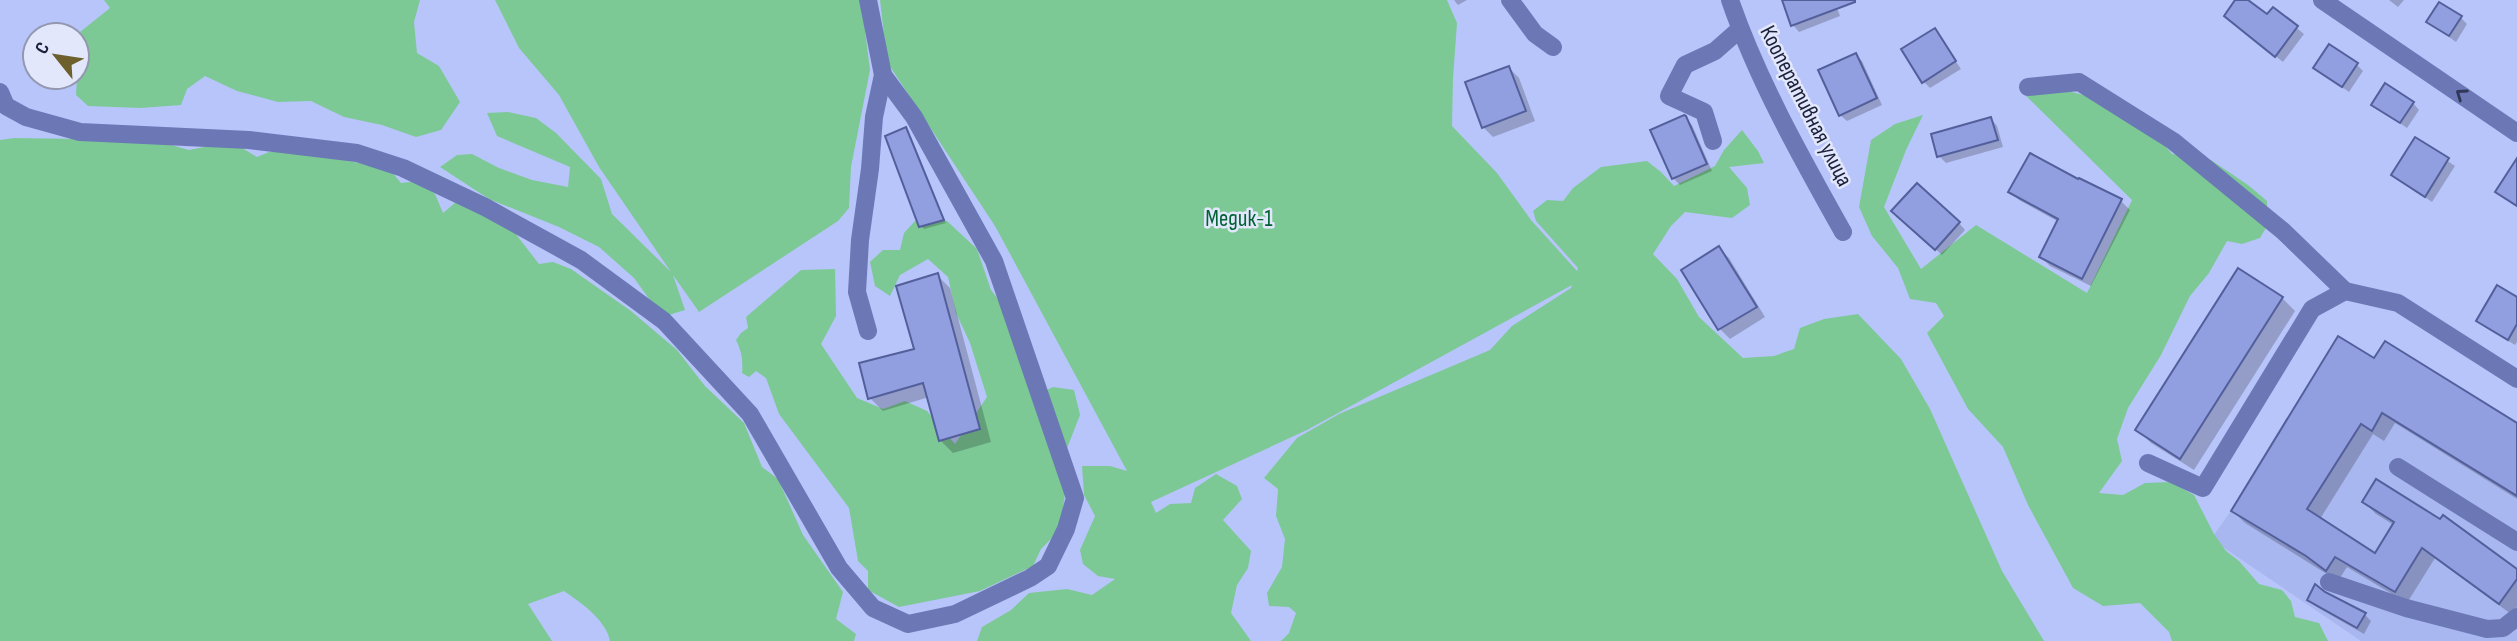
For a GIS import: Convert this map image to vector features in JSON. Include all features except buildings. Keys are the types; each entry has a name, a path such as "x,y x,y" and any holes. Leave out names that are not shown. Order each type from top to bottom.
{"street":[{"path":"868,0 883,75 874,117 860,240 857,292 868,331"},
{"path":"1510,0 1535,34 1553,47"},
{"name":"Кооперативная улица","path":"1730,0 1740,29 1796,149 1843,232"},
{"path":"2322,0 2517,133"},
{"path":"1713,141 1704,113 1669,96 1685,65 1715,51 1740,29"},
{"path":"0,92 6,106 26,117 80,132 249,140 357,153 403,168 473,201 581,260 664,321 750,414 839,568 873,608 908,624 956,614 1030,578 1048,566 1066,530 1074,498 994,261 914,117 883,75"},
{"path":"2028,87 2079,82 2173,141 2283,231 2344,290 2398,303 2517,379"},
{"path":"2148,463 2203,488 2312,309 2344,290"},
{"path":"2398,467 2517,542"},
{"path":"2329,582 2406,608 2487,629 2503,628 2517,617"}],"shaded area":[{"path":"2338,336 2374,358 2385,341 2517,423 2517,641 2361,641 2211,539 2231,511"}],"green space":[{"path":"104,0 420,0 414,22 417,53 439,66 460,102 441,130 416,137 382,125 344,117 311,101 278,102 237,91 205,76 187,89 181,105 140,108 88,106 76,95 76,91 91,91 91,23 110,8"},
{"path":"495,0 859,0 870,70 851,167 849,208 838,221 699,312 673,275 685,310 662,317 634,278 599,247 559,227 489,199 440,167 457,155 472,154 499,168 532,180 568,187 570,167 497,136 487,113 508,112 536,118 556,133 601,179 612,214 671,272 599,167 559,95 519,48"},
{"name":"Медик-1","path":"880,0 1447,0 1457,23 1452,126 1497,173 1531,220 1577,271 1578,268 1536,221 1533,211 1547,200 1563,201 1573,188 1601,167 1647,161 1674,186 1715,166 1724,150 1742,130 1764,163 1729,167 1747,188 1750,205 1732,218 1685,212 1671,226 1653,254 1677,279 1699,317 1743,358 1774,356 1794,349 1800,328 1824,319 1858,314 1901,359 1930,409 2002,571 2044,641 1281,641 1289,633 1296,613 1289,607 1269,606 1267,593 1282,567 1285,539 1276,516 1278,489 1264,478 1297,438 1339,414 1490,350 1512,326 1572,285 1307,430 1151,502 1156,513 1170,504 1191,503 1195,488 1216,474 1237,486 1242,499 1223,520 1251,551 1248,568 1237,585 1231,613 1251,641 977,641 982,627 1011,610 1029,593 1067,589 1092,595 1115,579 1098,576 1083,564 1080,550 1095,516 1084,495 1082,466 1110,466 1127,471 995,226 887,62"},
{"path":"2063,90 2113,102 2157,136 2172,154 2211,160 2267,201 2267,226 2260,238 2242,244 2227,241 2209,273 2190,296 2161,355 2128,408 2117,439 2122,461 2099,493 2123,495 2145,483 2171,482 2194,495 2226,551 2239,561 2259,584 2282,590 2291,601 2295,617 2319,623 2328,641 2172,641 2169,632 2140,603 2103,606 2073,588 2028,505 2003,447 1968,409 1927,333 1944,316 1936,303 1910,299 1898,268 1872,236 1859,207 1871,140 1895,124 1923,115 1884,207 1921,269 1976,225 2087,293 2132,200 2021,91"},
{"path":"0,140 153,140 189,150 214,145 239,146 257,157 269,152 291,151 332,157 390,170 401,183 418,181 435,194 443,213 456,202 485,215 515,233 539,264 553,262 571,269 631,311 677,350 705,386 744,423 762,467 778,479 803,535 843,592 836,619 856,634 854,641 610,641 598,619 564,591 528,604 552,641 0,641"},
{"path":"915,221 947,221 977,249 991,290 1014,320 1038,394 1053,387 1074,390 1080,415 1062,461 1065,494 1060,530 1041,549 1033,566 980,591 899,607 868,590 868,571 858,561 849,508 779,414 766,378 756,371 749,377 742,373 742,356 736,340 748,328 746,317 801,270 835,269 836,316 821,344 857,398 883,409 905,401 927,411 955,444 987,397 970,343 956,313 948,277 928,259 900,275 890,296 875,286 870,262 883,250 900,250 904,233"}]}
